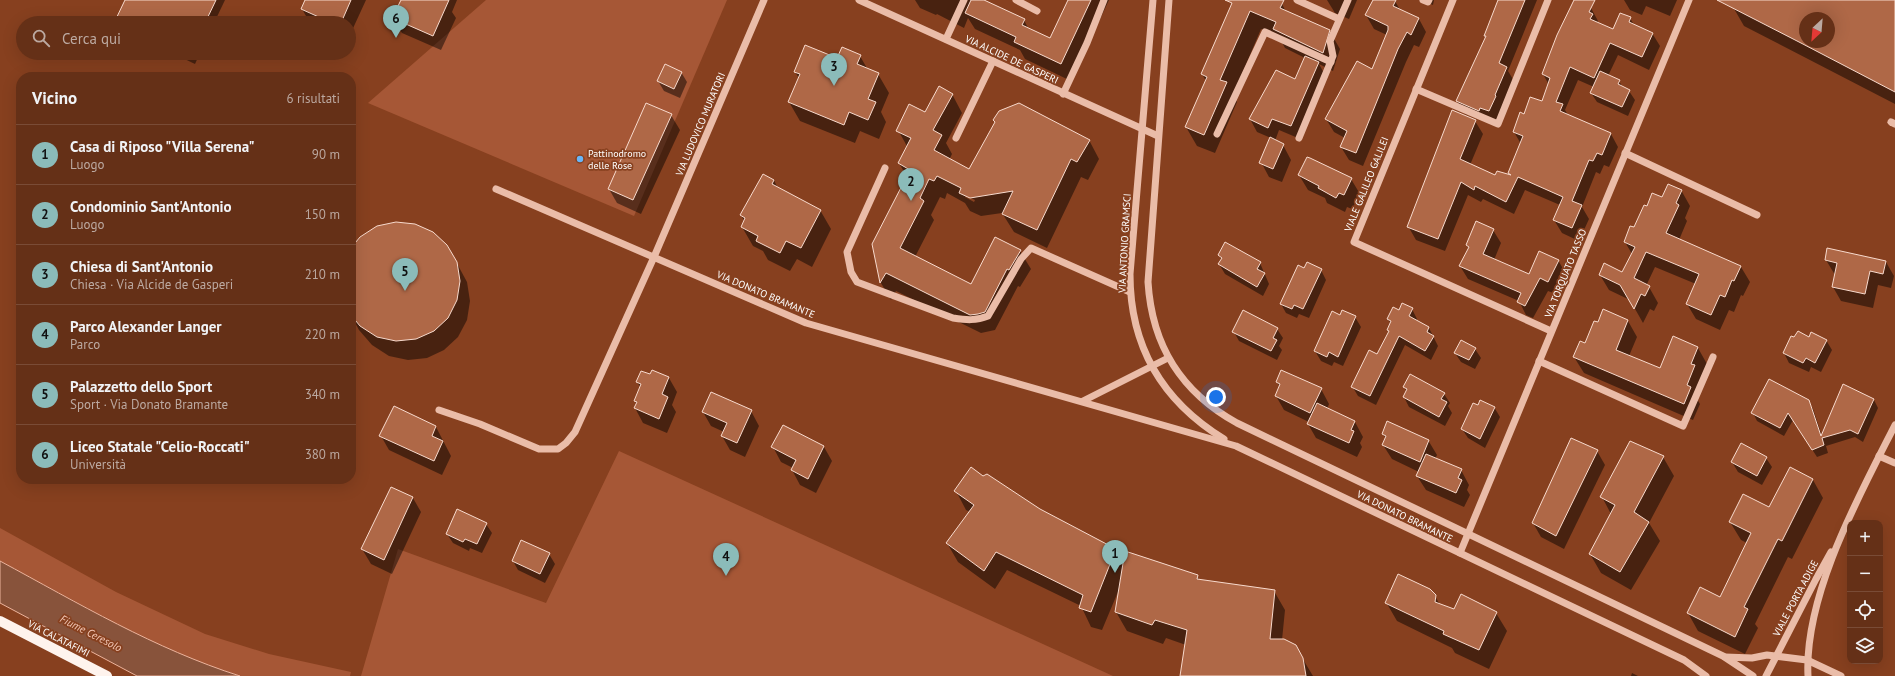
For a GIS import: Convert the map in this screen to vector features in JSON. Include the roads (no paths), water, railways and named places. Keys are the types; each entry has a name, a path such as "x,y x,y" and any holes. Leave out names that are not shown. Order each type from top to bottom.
{"main road":[{"name":"VIA CALATAFIMI","path":"0,621 107,676"}],"street":[{"name":"VIA LUDOVICO MURATORI","path":"439,410 480,424 539,449 558,449 566,443 574,432 654,257 764,0"},
{"name":"VIA ALCIDE DE GASPERI","path":"859,0 1158,136"},
{"path":"876,8 879,0"},
{"path":"946,39 964,0"},
{"path":"1016,0 1037,11"},
{"path":"1063,94 1087,43 1104,0"},
{"name":"VIA ANTONIO GRAMSCI","path":"1153,0 1130,274 1130,292 1133,317 1151,366 1163,386 1192,416 1212,432 1236,446"},
{"path":"1083,401 1168,358 1151,309 1148,282 1169,0"},
{"path":"1297,0 1339,19"},
{"path":"1298,138 1331,62 1333,56 1330,41 1348,0"},
{"path":"1423,0 1428,2 1429,0"},
{"name":"VIALE GALILEO GALILEI","path":"1453,0 1354,242 1551,331"},
{"path":"1416,89 1498,124 1548,0"},
{"name":"VIA TORQUATO TASSO","path":"1460,553 1689,0"},
{"path":"1217,134 1265,32 1331,62"},
{"path":"956,138 993,61"},
{"path":"1625,153 1757,215"},
{"path":"885,168 847,252 851,272 857,282 953,318 970,320 981,319 988,316 1020,259 1031,248 1130,292"},
{"name":"VIA DONATO BRAMANTE","path":"496,189 806,323 1236,446 1679,658 1695,666 1706,676"},
{"name":"VIA DONATO BRAMANTE","path":"1168,358 1180,377 1192,391 1208,405 1237,423 1467,535 1723,656"},
{"path":"1539,361 1683,426 1713,358"},
{"name":"VIALE PORTA ADIGE","path":"1766,676 1816,579 1843,531 1895,425"},
{"path":"1879,456 1895,463"},
{"name":"VIALE PORTA ADIGE","path":"1808,676 1807,660 1811,632 1821,592 1843,531"},
{"path":"1723,656 1743,658 1767,655 1807,660 1841,676"},
{"path":"1723,656 1752,676"}],"water":[{"name":"Fiume Ceresolo","path":"0,561 147,639 208,665 240,676 137,676 0,603"}],"place":[{"name":"Liceo Statale \"Celio-Roccati\"","path":"396,38"},
{"name":"Chiesa di Sant'Antonio","path":"834,86"},
{"name":"Pattinodromo delle Rose","path":"580,159"},
{"name":"Condominio Sant'Antonio","path":"911,201"},
{"name":"Palazzetto dello Sport","path":"405,291"},
{"name":"Casa di Riposo \"Villa Serena\"","path":"1115,573"},
{"name":"Parco Alexander Langer","path":"726,576"}]}
